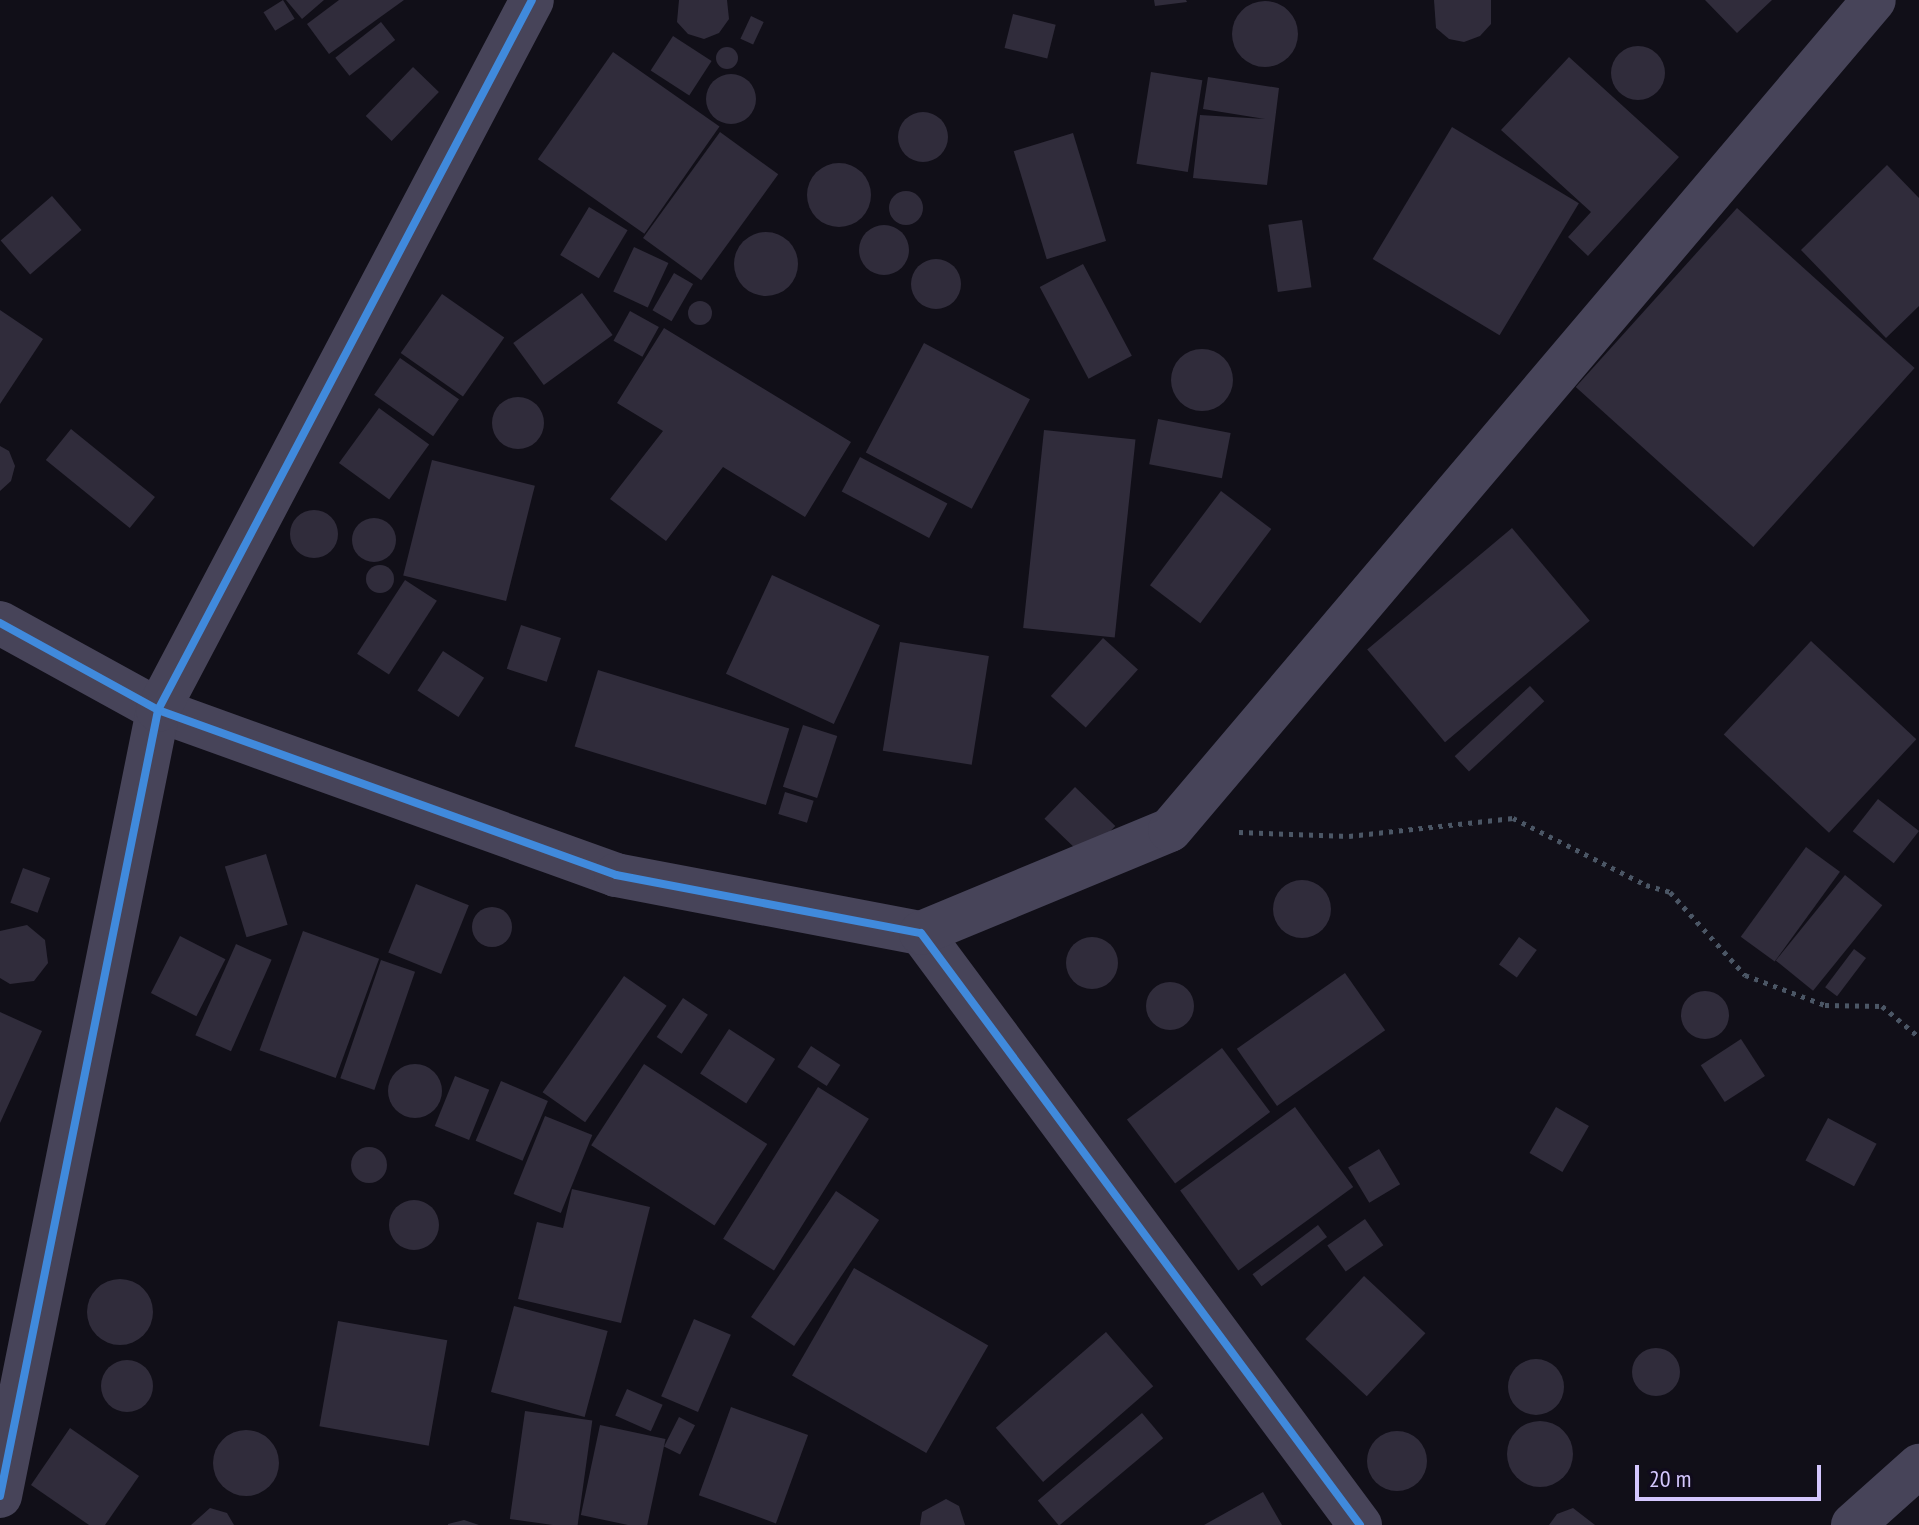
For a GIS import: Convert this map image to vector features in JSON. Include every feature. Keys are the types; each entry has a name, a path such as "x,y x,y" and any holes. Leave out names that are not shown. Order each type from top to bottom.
{"street":[{"path":"0,1496 158,710 532,0"},
{"path":"0,623 158,710 616,875 921,933 1170,830 1874,0"},
{"path":"921,933 1360,1525"},
{"path":"1853,1525 1919,1466"}],"path":[{"path":"1170,830 1349,836 1513,818 1646,885 1670,892 1745,975 1825,1005 1882,1006 1919,1037"}],"building":[{"path":"283,0 295,19 275,31 263,12"},
{"path":"286,0 324,0 302,19"},
{"path":"339,0 404,0 329,54 307,24"},
{"path":"679,0 727,0 729,19 719,33 704,39 688,34 677,22"},
{"path":"1154,0 1186,0 1187,2 1155,6"},
{"path":"1434,0 1491,0 1491,24 1480,36 1464,42 1449,39 1436,28"},
{"path":"1705,0 1772,0 1737,33"},
{"path":"1258,1 1272,1 1284,6 1293,15 1298,34 1296,47 1289,58 1272,67 1258,67 1246,62 1237,53 1232,41 1232,27 1237,15 1246,6"},
{"path":"1013,14 1056,25 1047,59 1005,48"},
{"path":"751,16 764,22 753,45 740,39"},
{"path":"381,22 395,40 349,76 335,58"},
{"path":"673,36 712,61 689,95 651,70"},
{"path":"1638,46 1657,54 1665,73 1657,92 1638,100 1619,92 1611,73 1619,54"},
{"path":"727,47 735,50 738,58 735,66 727,69 719,66 716,58 719,50"},
{"path":"613,52 719,127 644,234 538,159"},
{"path":"1569,57 1679,157 1588,256 1568,237 1591,212 1501,130"},
{"path":"413,67 439,92 392,141 366,116"},
{"path":"1151,72 1202,80 1188,172 1136,164"},
{"path":"721,75 741,75 755,89 755,109 741,123 721,123 707,109 707,89"},
{"path":"1208,77 1279,88 1267,185 1193,178 1200,115 1265,119 1203,109"},
{"path":"923,112 940,120 948,137 940,154 923,162 906,154 898,137 906,120"},
{"path":"1452,127 1579,203 1500,335 1373,259"},
{"path":"720,132 778,174 701,280 643,238"},
{"path":"1073,133 1106,241 1047,259 1014,151"},
{"path":"839,163 862,172 871,195 862,218 839,227 816,218 807,195 816,172"},
{"path":"1887,165 1919,198 1919,306 1886,338 1801,250"},
{"path":"906,191 918,196 923,208 918,220 906,225 894,220 889,208 894,196"},
{"path":"52,196 82,230 30,275 1,241"},
{"path":"589,207 628,230 599,278 560,255"},
{"path":"1737,208 1915,368 1753,547 1576,387"},
{"path":"1302,220 1311,287 1278,292 1268,225"},
{"path":"884,225 901,233 909,250 901,267 884,275 867,267 859,250 867,233"},
{"path":"760,232 772,232 789,241 796,252 796,276 789,287 772,296 760,296 748,291 739,282 734,270 734,258 739,246 748,237"},
{"path":"634,247 668,263 648,307 613,291"},
{"path":"936,259 953,267 961,284 953,301 936,309 919,301 911,284 919,267"},
{"path":"1083,264 1132,356 1089,379 1040,287"},
{"path":"674,273 693,284 672,321 652,310"},
{"path":"582,293 613,335 544,385 513,343"},
{"path":"442,294 504,338 463,397 401,353"},
{"path":"700,301 709,304 712,313 709,322 700,325 691,322 688,313 691,304"},
{"path":"0,310 43,339 0,404"},
{"path":"630,311 659,327 642,357 614,341"},
{"path":"664,328 851,442 805,517 723,467 666,541 610,499 663,431 617,403"},
{"path":"924,343 1030,399 972,509 866,452"},
{"path":"1202,349 1214,351 1224,358 1231,368 1231,392 1224,402 1214,409 1202,411 1190,409 1180,402 1173,392 1171,380 1173,368 1180,358 1190,351"},
{"path":"400,358 459,399 433,436 374,395"},
{"path":"518,397 536,405 544,423 536,441 518,449 500,441 492,423 500,405"},
{"path":"379,408 429,444 389,499 339,463"},
{"path":"1158,419 1231,433 1222,478 1149,464"},
{"path":"71,429 155,497 130,528 46,460"},
{"path":"1044,430 1135,440 1115,638 1023,628"},
{"path":"0,446 9,451 15,466 11,481 0,491"},
{"path":"860,457 947,503 929,538 842,491"},
{"path":"432,460 535,486 506,601 403,575"},
{"path":"1221,491 1271,529 1200,623 1150,585"},
{"path":"314,510 331,517 338,534 331,551 314,558 297,551 290,534 297,517"},
{"path":"374,518 389,525 396,540 389,555 374,562 359,555 352,540 359,525"},
{"path":"1512,528 1590,621 1445,742 1367,649"},
{"path":"380,565 390,569 394,579 390,589 380,593 370,589 366,579 370,569"},
{"path":"772,575 880,625 834,724 726,674"},
{"path":"405,580 437,601 389,674 357,654"},
{"path":"521,625 561,638 547,682 507,669"},
{"path":"1103,638 1138,669 1086,727 1051,696"},
{"path":"1811,641 1916,739 1829,833 1724,735"},
{"path":"900,642 989,656 972,765 883,751"},
{"path":"443,651 484,678 458,717 417,690"},
{"path":"598,670 789,728 766,805 575,747"},
{"path":"1530,686 1544,701 1469,772 1455,756"},
{"path":"803,725 837,736 817,798 783,787"},
{"path":"1075,787 1115,826 1085,858 1044,819"},
{"path":"785,792 814,801 807,823 778,814"},
{"path":"1878,799 1919,831 1894,863 1853,831"},
{"path":"1806,847 1840,872 1775,961 1741,937"},
{"path":"266,854 288,925 247,937 225,867"},
{"path":"23,868 50,878 38,913 10,903"},
{"path":"1845,875 1882,905 1813,991 1776,960"},
{"path":"1302,880 1322,889 1331,909 1322,929 1302,938 1282,929 1273,909 1282,889"},
{"path":"416,884 469,905 441,974 388,953"},
{"path":"492,907 506,913 512,927 506,941 492,947 478,941 472,927 478,913"},
{"path":"27,925 45,940 48,963 34,981 10,984 0,978 0,931"},
{"path":"303,931 379,959 336,1078 260,1050"},
{"path":"180,936 225,959 196,1016 151,993"},
{"path":"1092,937 1110,945 1118,963 1110,981 1092,989 1074,981 1066,963 1074,945"},
{"path":"1519,937 1537,950 1517,977 1499,965"},
{"path":"236,944 272,960 231,1051 195,1035"},
{"path":"1854,949 1866,958 1837,996 1825,987"},
{"path":"381,960 415,972 374,1090 340,1078"},
{"path":"1345,973 1385,1030 1277,1106 1237,1049"},
{"path":"624,976 667,1006 585,1122 543,1092"},
{"path":"1170,982 1187,989 1194,1006 1187,1023 1170,1030 1153,1023 1146,1006 1153,989"},
{"path":"1705,991 1714,992 1722,998 1728,1006 1728,1024 1722,1032 1714,1038 1705,1039 1696,1038 1688,1032 1682,1024 1681,1015 1682,1006 1688,998 1696,992"},
{"path":"683,998 708,1015 682,1054 657,1037"},
{"path":"0,1012 42,1031 0,1123"},
{"path":"729,1029 775,1059 746,1103 700,1073"},
{"path":"1741,1039 1765,1076 1725,1102 1701,1065"},
{"path":"811,1046 840,1065 827,1086 797,1067"},
{"path":"1222,1048 1270,1112 1175,1184 1127,1120"},
{"path":"415,1064 434,1072 442,1091 434,1110 415,1118 396,1110 388,1091 396,1072"},
{"path":"644,1064 767,1144 714,1225 591,1145"},
{"path":"455,1076 489,1090 469,1140 435,1126"},
{"path":"501,1081 548,1101 523,1161 476,1141"},
{"path":"818,1087 869,1119 774,1271 723,1239"},
{"path":"1295,1107 1353,1187 1238,1271 1180,1190"},
{"path":"1556,1107 1589,1126 1562,1172 1530,1153"},
{"path":"545,1116 592,1135 561,1213 514,1194"},
{"path":"1828,1118 1877,1144 1854,1186 1805,1160"},
{"path":"369,1147 382,1152 387,1165 382,1178 369,1183 356,1178 351,1165 356,1152"},
{"path":"1379,1149 1400,1184 1369,1203 1348,1168"},
{"path":"572,1189 650,1207 621,1323 518,1299 537,1222 563,1228"},
{"path":"836,1191 879,1220 794,1346 751,1317"},
{"path":"414,1200 431,1208 439,1225 431,1242 414,1250 397,1242 389,1225 397,1208"},
{"path":"1365,1219 1383,1245 1346,1272 1327,1245"},
{"path":"1318,1225 1327,1237 1262,1286 1253,1274"},
{"path":"854,1268 988,1346 926,1453 792,1375"},
{"path":"1364,1276 1425,1333 1367,1396 1305,1339"},
{"path":"113,1279 127,1279 139,1284 148,1293 153,1312 151,1325 144,1336 127,1345 113,1345 101,1340 92,1331 87,1319 87,1305 92,1293 101,1284"},
{"path":"514,1306 608,1331 585,1417 491,1392"},
{"path":"694,1319 731,1335 698,1412 661,1396"},
{"path":"338,1321 447,1340 429,1446 319,1426"},
{"path":"1106,1332 1153,1386 1043,1482 996,1428"},
{"path":"1656,1348 1673,1355 1680,1372 1673,1389 1656,1396 1639,1389 1632,1372 1639,1355"},
{"path":"1536,1359 1555,1368 1564,1387 1555,1406 1536,1415 1517,1406 1508,1387 1517,1368"},
{"path":"127,1360 145,1368 153,1386 145,1404 127,1412 109,1404 101,1386 109,1368"},
{"path":"627,1389 663,1405 651,1431 615,1415"},
{"path":"731,1407 808,1435 776,1523 699,1495"},
{"path":"525,1411 592,1420 578,1525 510,1519"},
{"path":"1142,1413 1163,1438 1060,1525 1038,1500"},
{"path":"679,1417 695,1425 680,1455 664,1446"},
{"path":"1533,1421 1547,1421 1559,1426 1568,1435 1573,1454 1571,1467 1564,1478 1547,1487 1533,1487 1521,1482 1512,1473 1507,1461 1507,1447 1512,1435 1521,1426"},
{"path":"600,1425 666,1439 647,1525 628,1525 581,1515"},
{"path":"70,1428 139,1476 105,1525 89,1525 31,1485"},
{"path":"239,1430 253,1430 265,1435 274,1444 279,1463 277,1476 270,1487 253,1496 239,1496 227,1491 218,1482 213,1470 213,1456 218,1444 227,1435"},
{"path":"1397,1431 1419,1439 1427,1461 1419,1483 1397,1491 1375,1483 1367,1461 1375,1439"},
{"path":"1263,1492 1282,1525 1204,1525"},
{"path":"946,1499 959,1506 965,1525 920,1525 922,1512"},
{"path":"210,1508 227,1513 234,1525 191,1525"},
{"path":"1573,1508 1595,1525 1549,1525 1557,1514"},
{"path":"464,1520 479,1525 448,1525 448,1524"}],"cycle path":[{"path":"0,1496 158,710 532,0"},
{"path":"0,623 158,710 616,875 921,933 1360,1525"}]}
